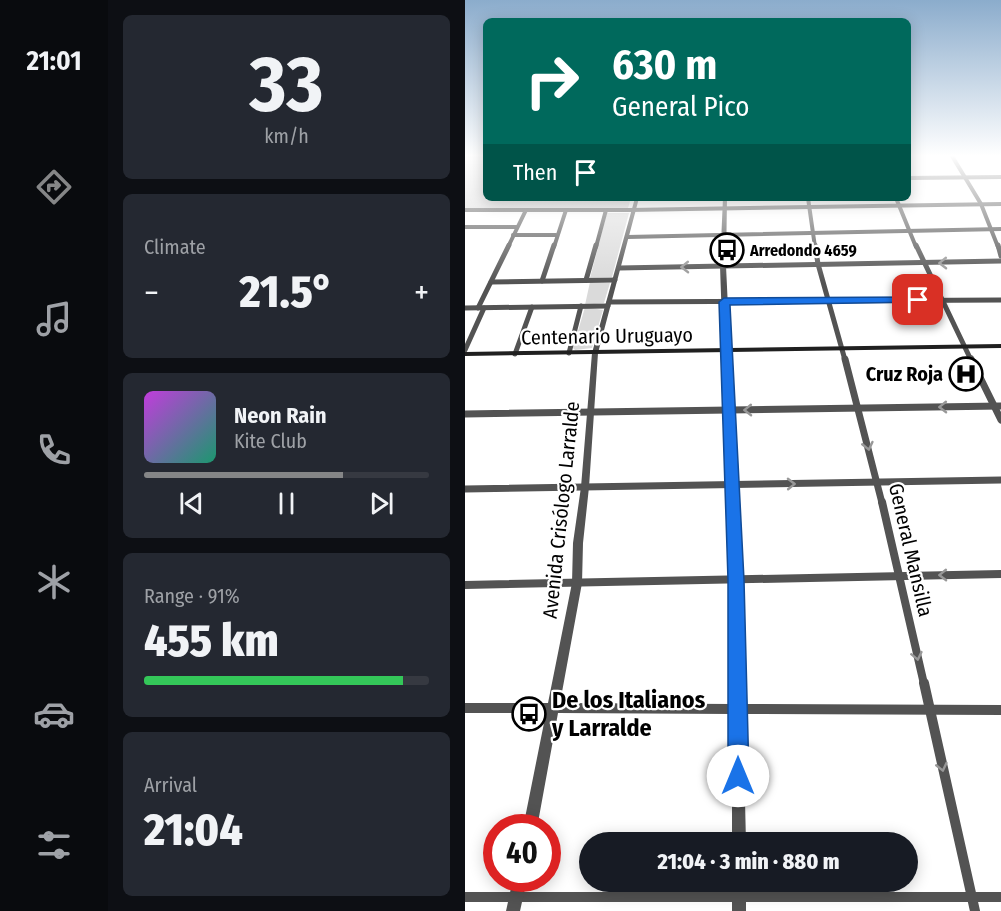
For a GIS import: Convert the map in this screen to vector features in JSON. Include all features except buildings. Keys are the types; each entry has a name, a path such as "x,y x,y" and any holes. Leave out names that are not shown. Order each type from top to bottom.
{"main road":[{"name":"Centenario Uruguayo","path":"465,352 515,354 1001,346"}],"street":[{"path":"980,199 995,229 1001,256"},
{"name":"Avenida Crisólogo Larralde","path":"533,814 577,583 578,543 585,487 595,353 635,201"},
{"path":"725,201 723,266 736,580 739,832"},
{"name":"General Mansilla","path":"809,201 818,264 859,408 900,576 975,911"},
{"path":"897,201 923,263 965,347 998,406 1001,420"},
{"path":"465,211 633,211 1001,204"},
{"path":"465,352 491,282 525,211"},
{"path":"541,281 566,211"},
{"path":"586,280 605,211"},
{"path":"465,227 517,227"},
{"path":"627,237 1001,229"},
{"path":"513,235 556,235"},
{"path":"619,268 1001,261"},
{"path":"491,282 615,280"},
{"path":"465,308 724,302 1001,300"},
{"path":"569,353 581,306"},
{"path":"515,354 532,307"},
{"path":"465,422 467,414 998,406"},
{"path":"465,489 1001,480"},
{"path":"465,585 1001,574"},
{"path":"465,708 1001,710"},
{"path":"465,897 515,904 739,904 1001,897"}],"shaded area":[{"path":"465,199 483,199 483,201 630,201 628,208 465,208"},
{"path":"607,213 629,213 612,277 590,278"},
{"path":"590,282 610,283 604,303 585,305"},
{"path":"585,307 603,310 592,348 575,350 573,348"}],"place":[{"name":"Arredondo 4659","path":"727,250"},
{"name":"Cruz Roja","path":"966,374"},
{"name":"De los Italianos y Larralde","path":"529,714"}],"route":[{"path":"738,776 736,580 724,302 918,300"}]}
